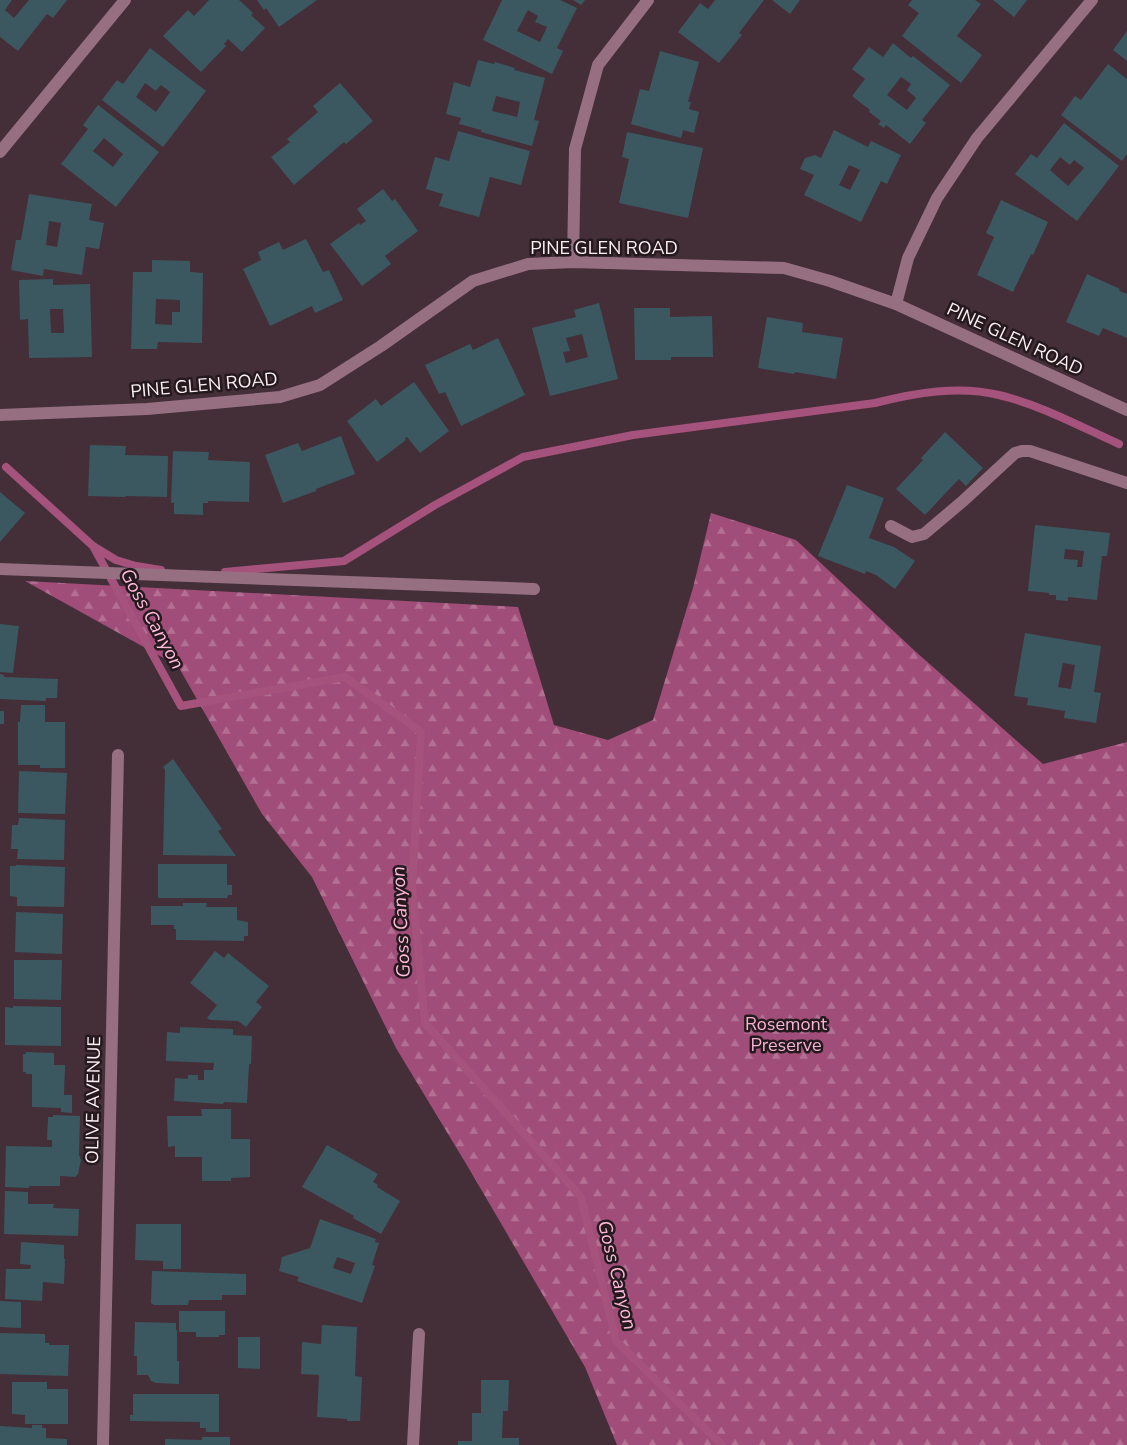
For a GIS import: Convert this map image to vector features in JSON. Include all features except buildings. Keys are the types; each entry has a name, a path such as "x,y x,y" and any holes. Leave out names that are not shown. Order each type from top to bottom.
{"street":[{"path":"0,152 125,0"},
{"path":"573,262 575,149 598,65 648,0"},
{"path":"896,304 908,258 937,198 977,138 1092,0"},
{"name":"PINE GLEN ROAD","path":"0,414 148,409 280,397 320,384 381,346 473,281 528,264 573,262 784,268 830,281 896,304 1127,410"},
{"path":"891,526 912,537 924,534 1015,453 1022,451 1030,451 1127,483"},
{"path":"0,569 534,589"},
{"name":"OLIVE AVENUE","path":"103,1445 118,755"},
{"path":"413,1445 419,1334"}],"green space":[{"name":"Rosemont Preserve","path":"711,513 796,540 916,652 1043,764 1127,742 1127,1445 617,1445 585,1367 396,1048 312,877 262,814 178,666 25,581 518,607 554,725 608,740 653,720 693,588"}],"waterway":[{"path":"225,572 344,561 435,505 523,457 633,435 875,403 921,393 952,390 984,392 1015,399 1045,410 1119,444"},
{"path":"6,467 93,546 116,560 136,566 161,570"},
{"name":"Goss Canyon","path":"93,546 181,706 345,677 421,732 412,886 425,1023 581,1197 616,1341 722,1445"}]}
